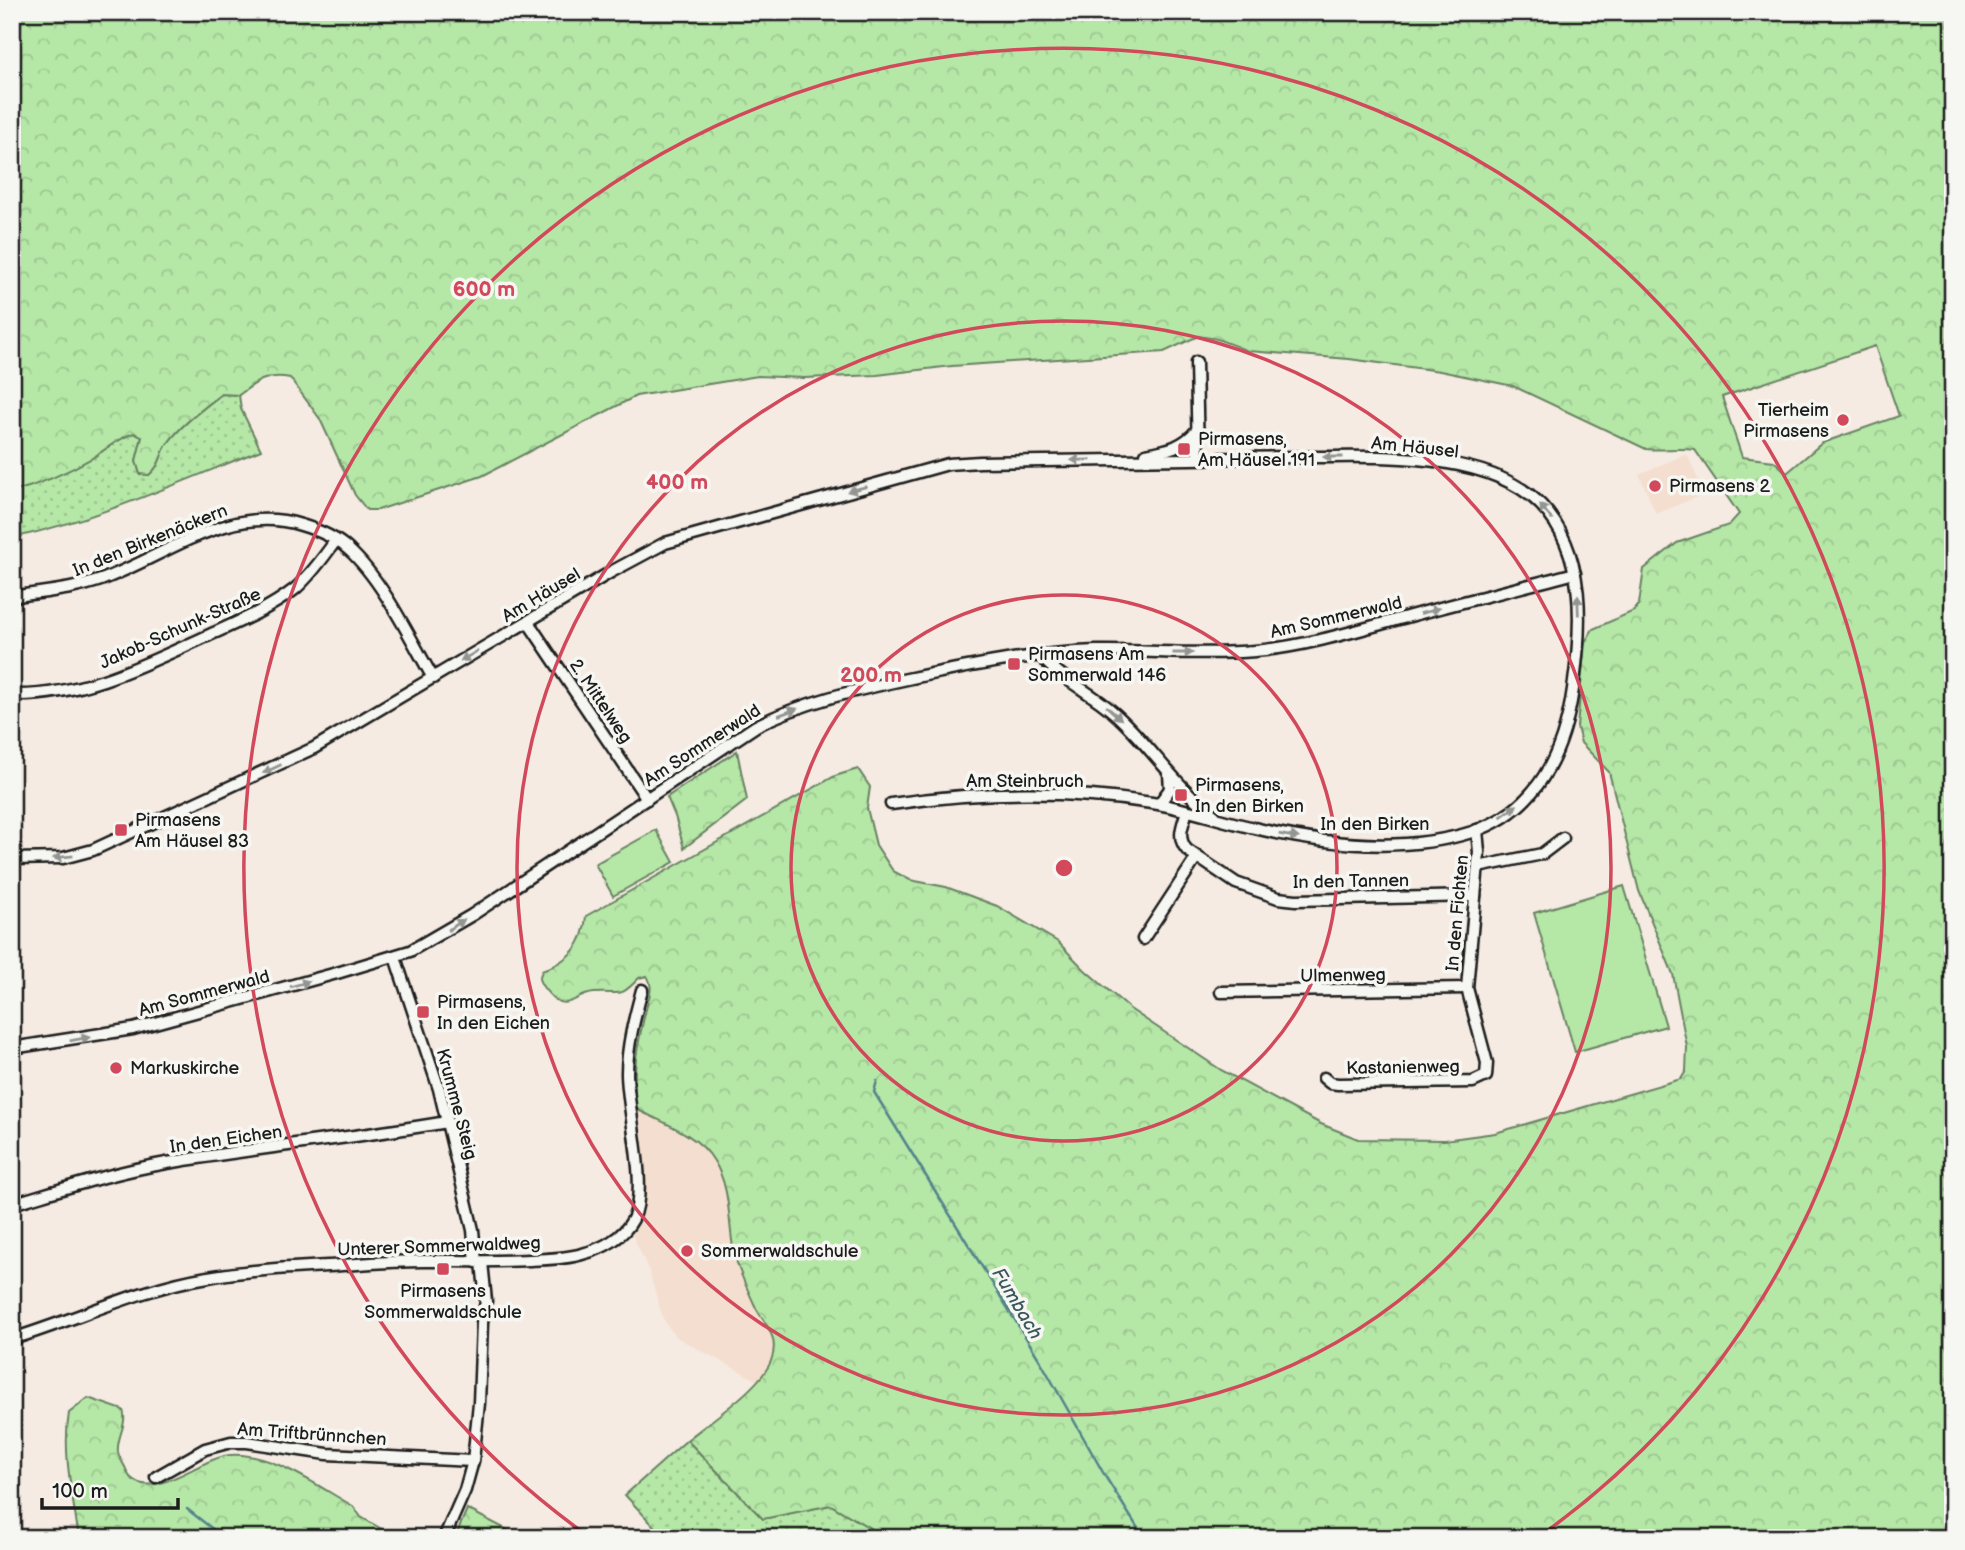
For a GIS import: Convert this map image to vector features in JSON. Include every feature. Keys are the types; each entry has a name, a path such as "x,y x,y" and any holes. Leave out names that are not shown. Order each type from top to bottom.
{"street":[{"path":"1196,362 1198,458"},
{"name":"Am Häusel","path":"1119,460 1171,450 1188,442 1197,429"},
{"name":"Am Häusel","path":"12,859 70,857 112,843 314,748 666,542 948,464 1388,457 1435,462 1488,474 1525,491 1544,509 1566,543 1575,573"},
{"name":"In den Birkenäckern","path":"12,597 65,589 100,580 208,531 242,521 284,521 312,528 336,540 356,557 375,581 433,678"},
{"name":"Jakob-Schunk-Straße","path":"12,695 65,691 96,682 161,657 250,616 297,587 336,540"},
{"name":"Am Sommerwald","path":"12,1048 133,1029 395,957 444,933 756,726 788,711 896,682 1041,656 1096,652 1219,653 1280,648 1336,636 1575,573"},
{"name":"In den Birken","path":"1041,656 1114,713 1194,799 1222,821 1293,836 1367,843 1426,842 1477,830 1498,819 1533,792 1551,765 1568,720 1576,666 1578,607 1575,573"},
{"name":"2. Mittelweg","path":"528,622 647,799"},
{"path":"1160,804 1170,789 1169,774"},
{"name":"Am Steinbruch","path":"891,804 953,796 1017,793 1160,804 1222,821"},
{"path":"1143,939 1197,858 1187,850 1181,840 1187,811"},
{"name":"In den Fichten","path":"1477,830 1478,867 1467,988 1487,1063 1487,1072 1483,1079"},
{"path":"1478,867 1542,854 1563,838"},
{"name":"In den Tannen","path":"1197,858 1243,886 1278,898 1296,900 1475,895"},
{"name":"Krumme Steig","path":"395,957 429,1054 447,1122 474,1230 486,1301 481,1322 480,1403 473,1461 465,1490 444,1538"},
{"name":"Ulmenweg","path":"1221,992 1467,988"},
{"name":"Unterer Sommerwaldweg","path":"12,1339 125,1298 211,1276 398,1262 479,1262 580,1255 619,1237 633,1219 638,1189 627,1070 642,990"},
{"name":"Kastanienweg","path":"1324,1078 1334,1084 1473,1082 1483,1079"},
{"name":"In den Eichen","path":"12,1204 92,1180 167,1163 367,1136 447,1122"},
{"name":"Am Triftbrünnchen","path":"156,1477 196,1453 231,1442 327,1454 473,1461"}],"shaded area":[{"path":"1687,454 1704,494 1656,514 1639,474"},
{"name":"Sommerwaldschule","path":"636,1109 695,1140 714,1160 728,1193 730,1234 757,1309 770,1326 775,1343 771,1361 758,1381 676,1337 663,1319 649,1271 632,1234 641,1215 643,1179"}],"green space":[{"path":"12,12 1953,12 1953,1538 887,1538 831,1505 763,1519 687,1440 757,1382 771,1361 774,1346 771,1333 756,1308 739,1269 732,1241 725,1187 714,1161 690,1137 636,1109 636,1058 650,992 649,980 647,976 639,978 623,992 587,994 565,1003 548,993 539,979 542,971 560,962 573,951 582,936 586,916 835,776 858,769 870,787 867,808 876,845 893,871 910,880 946,887 997,906 1058,942 1085,970 1130,1009 1221,1070 1321,1124 1358,1139 1444,1140 1495,1133 1681,1079 1686,1071 1687,1047 1673,974 1639,891 1609,772 1581,743 1577,727 1585,642 1593,629 1634,611 1639,604 1644,569 1677,543 1729,525 1739,514 1695,450 1646,449 1513,386 1440,371 1349,359 1248,351 1217,339 1198,336 1164,352 952,366 877,375 804,378 758,376 636,396 482,476 378,510 367,510 355,495 320,419 290,378 275,377 257,383 239,395 221,394 174,436 149,475 140,474 136,461 142,437 134,433 63,473 12,492","holes":["1875,346 1899,416 1822,443 1787,473 1774,461 1742,457 1722,397"]},
{"path":"222,394 239,395 241,409 261,450 76,521 12,538 12,492 63,473 134,433 142,437 136,461 140,474 149,475 174,436"},
{"path":"737,751 747,800 684,848 667,797"},
{"path":"656,830 674,862 613,896 595,864"},
{"path":"1624,886 1666,1026 1575,1052 1534,913"},
{"path":"88,1398 123,1410 124,1420 118,1452 129,1476 140,1483 152,1485 164,1482 230,1455 262,1459 309,1480 353,1506 361,1517 397,1538 79,1538 69,1476 67,1428 69,1413"},
{"path":"687,1440 763,1519 831,1505 887,1538 665,1538 625,1495"},
{"path":"467,1509 523,1538 455,1538"}],"waterway":[{"name":"Fumbach","path":"877,1081 874,1092 1041,1362 1105,1476 1144,1538"},
{"path":"187,1509 224,1538"}],"place":[{"name":"Tierheim Pirmasens","path":"1843,420"},
{"name":"Pirmasens, Am Häusel 191","path":"1184,449"},
{"name":"Pirmasens 2","path":"1655,486"},
{"name":"Pirmasens Am Sommerwald 146","path":"1014,664"},
{"name":"Pirmasens, In den Birken","path":"1181,795"},
{"name":"Pirmasens Am Häusel 83","path":"121,830"},
{"name":"Pirmasens, In den Eichen","path":"423,1012"},
{"name":"Markuskirche","path":"116,1068"},
{"name":"Sommerwaldschule","path":"687,1251"},
{"name":"Pirmasens Sommerwaldschule","path":"443,1269"}]}
